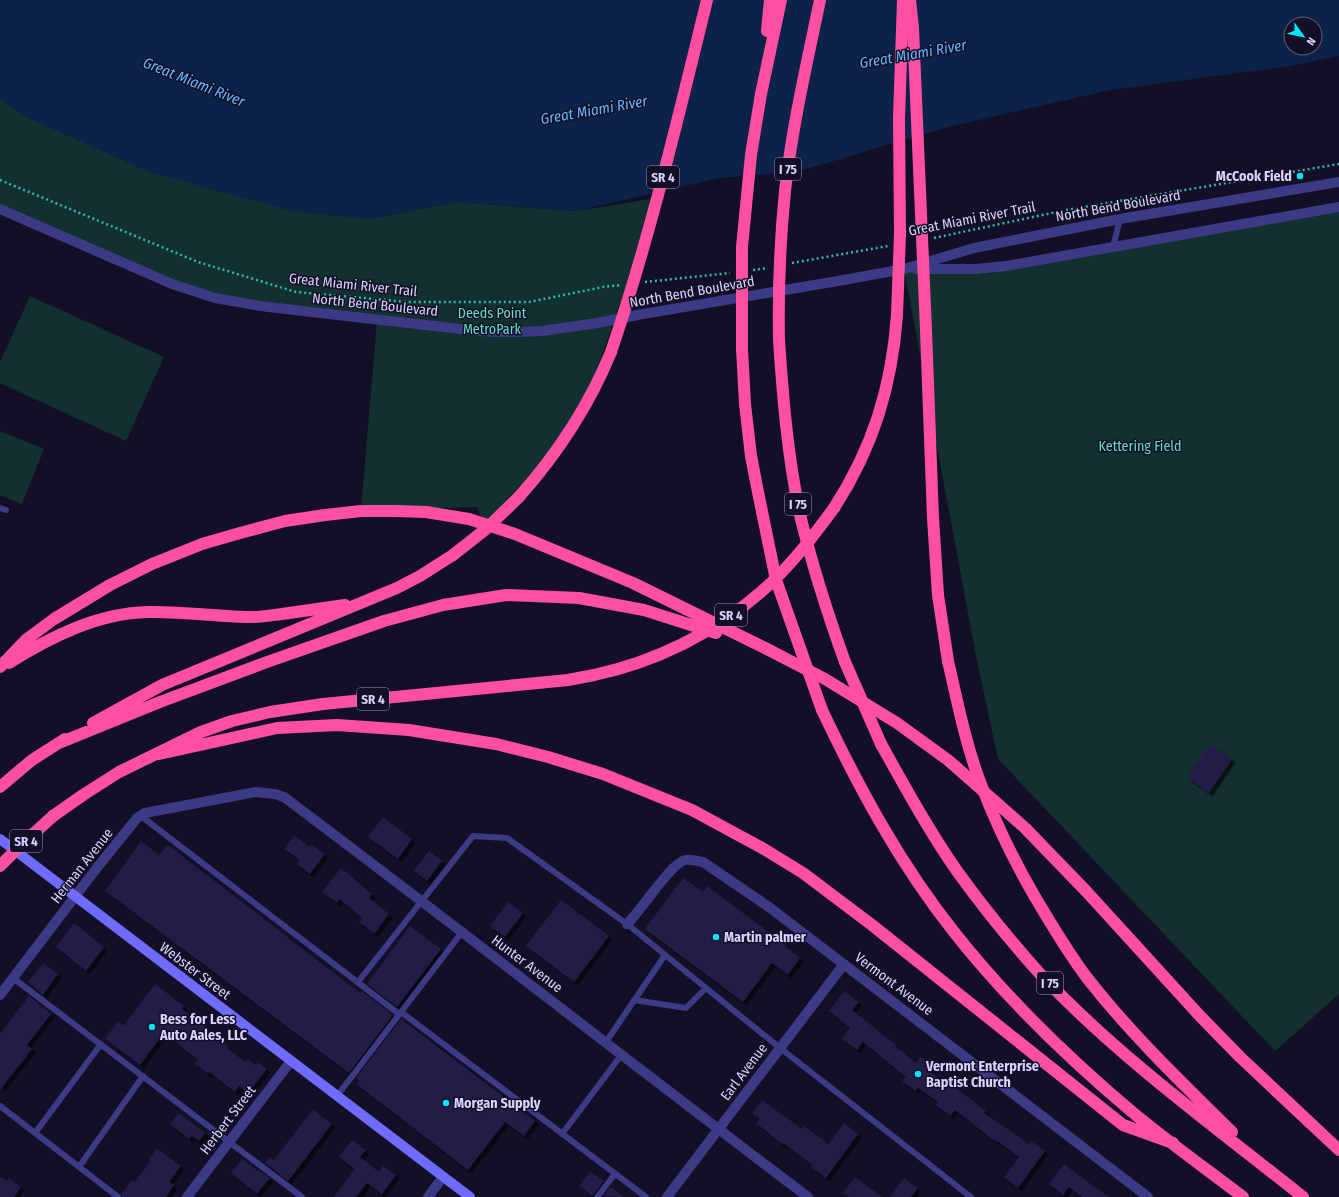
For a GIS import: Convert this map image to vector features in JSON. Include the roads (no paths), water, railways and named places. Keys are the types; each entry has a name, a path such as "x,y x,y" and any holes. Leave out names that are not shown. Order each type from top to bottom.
{"highway":[{"name":"SR 4","path":"4,784 32,760 59,743 109,713 162,685 397,588 420,576 454,555 486,529 520,496 543,469 572,429 596,388 611,352 630,296 660,186 707,0"},
{"path":"761,94 770,0"},
{"path":"781,0 761,94 751,155 743,240 741,289 745,404 756,485 776,580 822,710 845,759 884,830 926,894 954,932 985,968 1040,1029 1089,1075 1132,1111 1243,1197"},
{"name":"I 75","path":"820,0 802,87 785,191 778,286 778,340 787,436 801,518 824,602 845,662 881,744 928,826 957,871 986,910 1042,975 1103,1035 1142,1069 1303,1197"},
{"name":"SR 4","path":"0,866 53,816 83,795 119,772 214,727 270,712 323,704 568,680 625,668 667,652 688,641 728,618 761,592 793,561 846,490 867,447 880,414 888,382 896,336 897,316 900,234 899,118 903,0"},
{"path":"910,0 914,43 933,525 938,595 948,661 960,711 979,778 1008,846 1035,897 1068,950 1088,978 1143,1043 1274,1174"},
{"path":"0,667 27,639 54,619 110,585 152,564 202,544 285,521 361,510 426,512 469,519 514,534 633,583 825,679 897,723 954,765 1026,828 1086,891 1200,1016 1235,1052 1339,1150"},
{"path":"59,743 267,662 384,621 443,605 506,595 579,598 644,610 767,649"},
{"path":"0,670 32,649 57,636 83,625 108,617 130,613 148,612 257,617 362,602"},
{"path":"159,754 277,728 337,725 409,730 496,744 548,757 603,774 692,810 764,849 803,874 872,925 1123,1125 1173,1143"}],"street":[{"name":"North Bend Boulevard","path":"0,209 172,284 215,298 283,309 493,332 542,330 597,323 838,282 904,269 974,248 1120,219 1339,182"},
{"name":"North Bend Boulevard","path":"904,269 975,270 1006,266 1339,207"},
{"name":"Hunter Avenue","path":"216,800 262,792 284,797 622,1054 718,1130 808,1197"},
{"name":"Herman Avenue","path":"0,995 137,818 145,813 216,800"},
{"name":"Webster Street","path":"0,839 470,1197"},
{"name":"Vermont Avenue","path":"627,924 675,866 685,860 696,860 703,862 769,907 1148,1197"},
{"name":"Earl Avenue","path":"667,1197 844,964"},
{"name":"Herbert Street","path":"187,1197 291,1061"},
{"path":"428,1197 443,1177"}],"lane":[{"path":"1113,247 1120,219"},
{"path":"141,816 358,982 646,1197"},
{"path":"358,982 472,836 507,838 627,924 780,1048 971,1197"},
{"path":"337,1096 462,932"},
{"path":"606,1042 665,955"},
{"path":"13,978 302,1197"},
{"path":"634,1000 686,1008 706,988"},
{"path":"35,1133 101,1044"},
{"path":"562,1134 622,1054"},
{"path":"78,1167 143,1076"},
{"path":"0,1106 118,1197"},
{"path":"597,1197 616,1174"}],"water":[{"name":"Great Miami River","path":"0,0 1339,0 1339,56 1291,66 1110,90 948,127 800,171 720,178 576,211 455,202 370,219 295,212 149,172 28,118 0,100"}],"place":[{"name":"McCook Field","path":"1300,176"},
{"name":"Martin palmer","path":"716,937"},
{"name":"Bess for Less Auto Aales, LLC","path":"152,1027"},
{"name":"Vermont Enterprise Baptist Church","path":"918,1074"},
{"name":"Morgan Supply","path":"446,1103"}],"park label":[{"name":"Deeds Point MetroPark","path":"492,322"},
{"name":"Kettering Field","path":"1140,446"}]}
